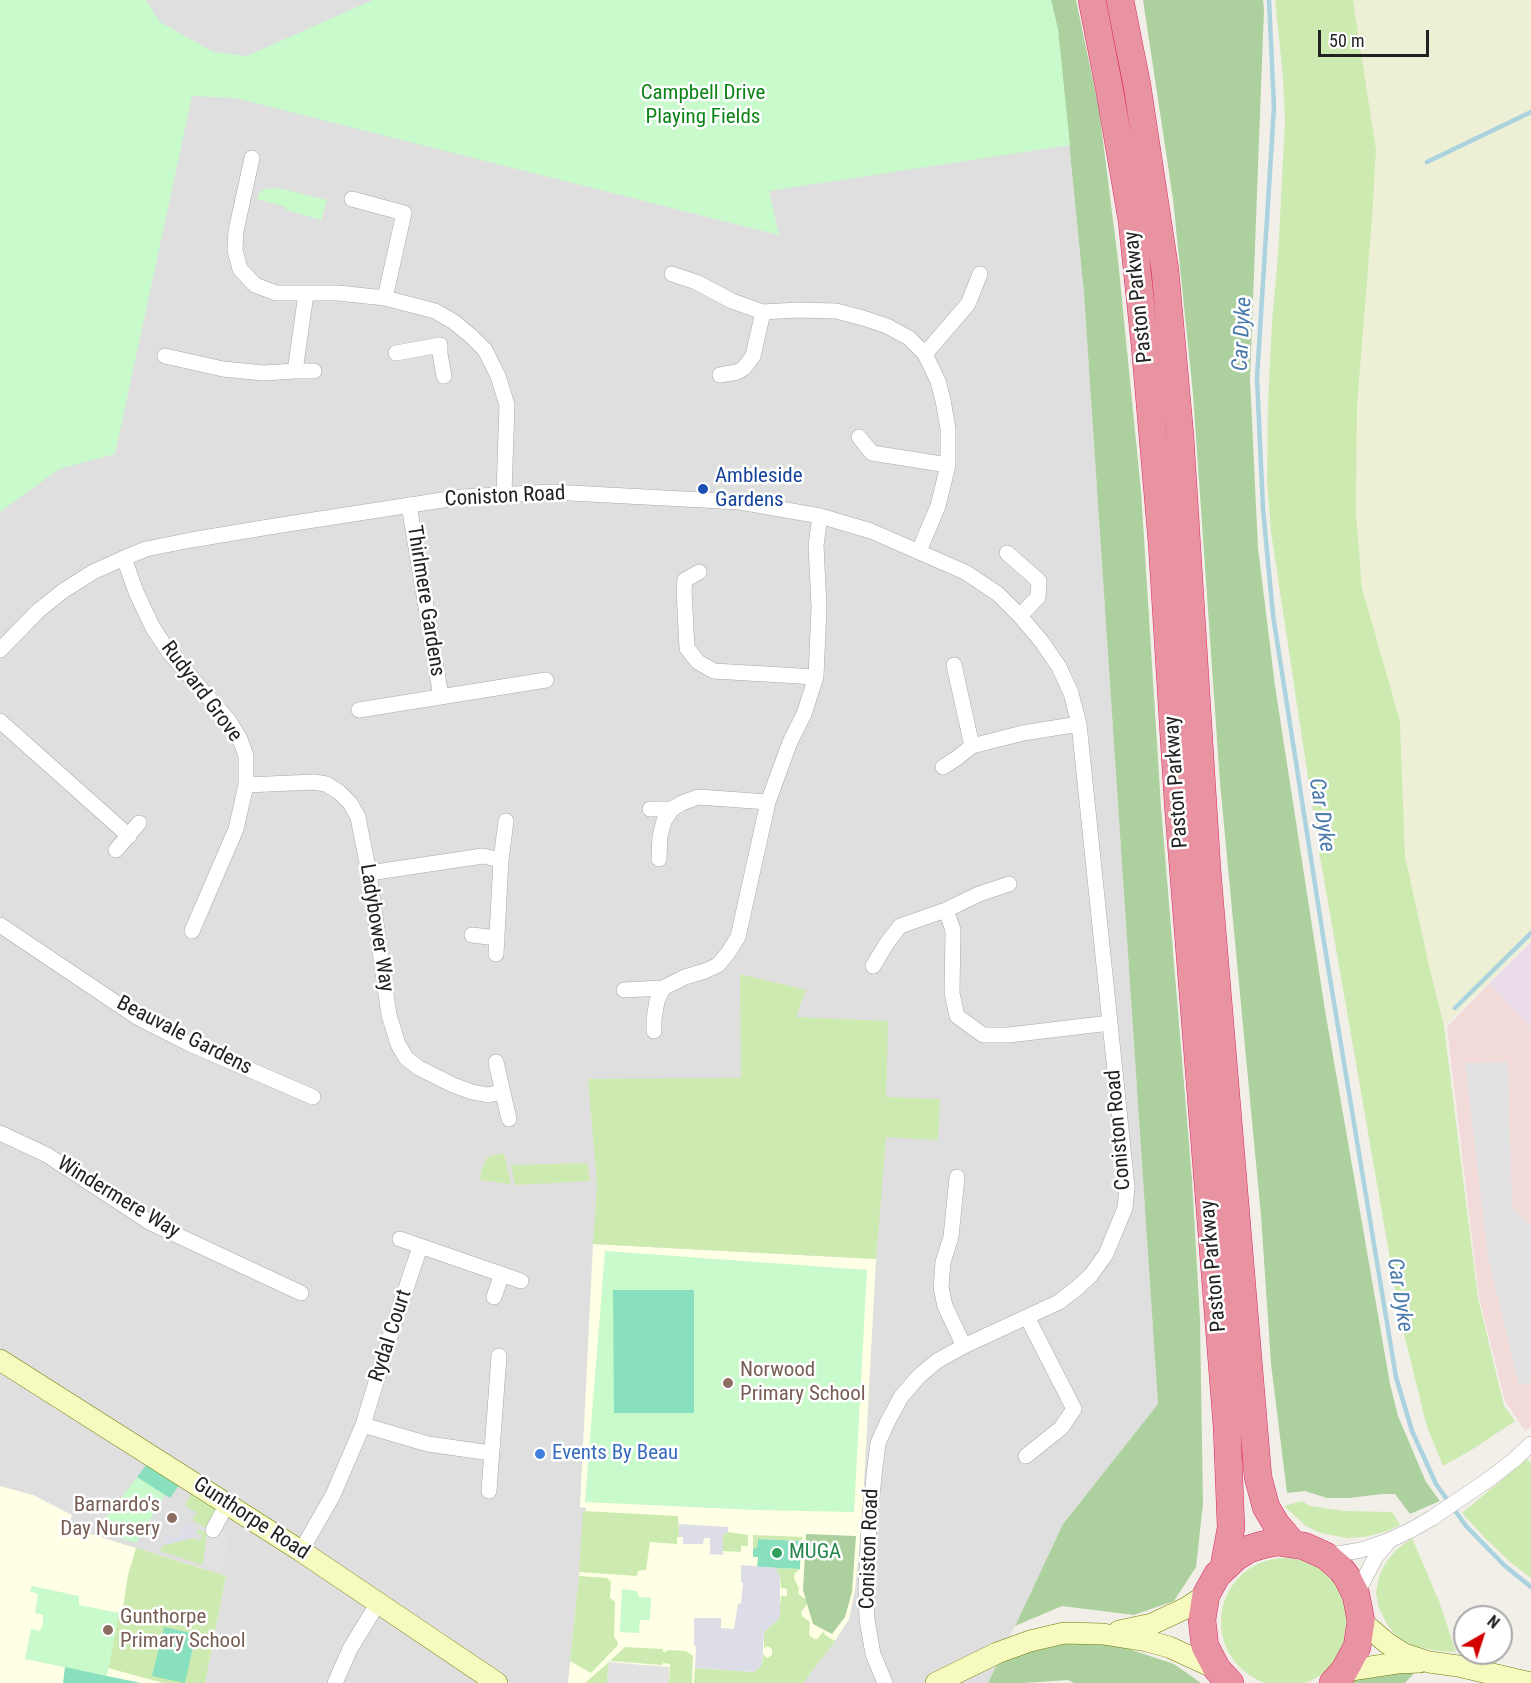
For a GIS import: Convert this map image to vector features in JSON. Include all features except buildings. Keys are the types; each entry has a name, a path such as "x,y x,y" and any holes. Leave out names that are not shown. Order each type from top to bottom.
{"highway":[{"name":"Paston Parkway","path":"1092,0 1132,221 1162,543 1178,803 1227,1427 1231,1528 1224,1566"},
{"name":"Paston Parkway","path":"1120,0 1137,85 1165,270 1179,424 1207,869 1258,1478 1266,1507 1276,1524 1292,1543"},
{"path":"1224,1676 1205,1646 1203,1607 1206,1594 1224,1566 1242,1553 1277,1542 1292,1543 1315,1550 1326,1556 1347,1577 1359,1608 1357,1647 1338,1677"}],"street":[{"path":"252,158 236,231 235,250 240,269 255,285 276,293 338,292 385,298 435,311 454,322 485,350 498,376 507,405 504,493"},
{"path":"352,199 404,213 385,298"},
{"path":"672,274 696,282 732,301 763,312 836,311 854,315 894,330 909,339 925,354 938,381 943,400 948,429 948,465 938,506 919,551"},
{"path":"925,354 968,304 980,274"},
{"path":"295,370 306,294"},
{"path":"720,375 737,372 744,368 753,356 763,312"},
{"path":"444,375 440,345 454,322"},
{"path":"396,353 440,345"},
{"path":"165,356 223,369 264,373 314,371"},
{"path":"859,437 872,453 948,465"},
{"name":"Coniston Road","path":"0,650 38,611 63,591 93,572 146,549 408,505 504,493 589,493 740,502 820,516 871,531 965,572 998,594 1020,616 1059,667 1071,693 1078,724 1127,1187 1125,1208 1106,1254 1091,1275 1059,1302 937,1361 919,1376 901,1397 888,1421 878,1443 869,1524 866,1590 867,1620 873,1654 885,1683"},
{"name":"Thirlmere Gardens","path":"408,505 441,697"},
{"path":"624,990 663,988 685,977 705,971 718,964 738,937 768,802 789,742 804,714 816,677 819,608 816,545 820,516"},
{"path":"1006,553 1039,581 1038,597 1020,616"},
{"name":"Rudyard Grove","path":"124,558 136,592 153,628 169,652 229,721 240,739 246,756 246,785 236,829 192,931"},
{"path":"699,572 685,580 684,591 687,648 698,662 714,671 816,677"},
{"path":"954,666 972,746"},
{"name":"Thirlmere Gardens","path":"359,710 546,680"},
{"path":"0,721 129,836"},
{"path":"943,767 972,746 1023,733 1078,724"},
{"name":"Ladybower Way","path":"246,785 314,782 326,784 350,803 358,817 369,873 389,1015 398,1044 406,1058 418,1068 472,1092 488,1095 502,1092"},
{"path":"659,859 660,836 664,821 672,809 682,803 698,798 768,802"},
{"path":"650,809 672,809"},
{"path":"496,954 501,860 506,821"},
{"path":"116,850 139,823"},
{"path":"369,873 483,856 501,860"},
{"path":"873,966 900,926 1010,884"},
{"path":"946,909 952,930 952,993 957,1016 983,1035 1009,1035 1110,1023"},
{"name":"Beauvale Gardens","path":"0,926 137,1017 313,1097"},
{"path":"472,935 497,938"},
{"path":"654,1031 657,1001 663,988"},
{"path":"496,1062 509,1119"},
{"name":"Windermere Way","path":"0,1133 47,1155 151,1223 301,1293"},
{"path":"957,1177 951,1237 943,1262 941,1287 945,1306 964,1346"},
{"path":"400,1239 521,1281"},
{"name":"Rydal Court","path":"301,1551 333,1495 363,1425 420,1246"},
{"path":"494,1297 502,1274"},
{"path":"1026,1456 1061,1428 1074,1409 1027,1317"},
{"path":"489,1491 499,1356"},
{"name":"Gunthorpe Road","path":"0,1360 301,1551 497,1683"},
{"path":"363,1425 428,1444 491,1453"},
{"path":"1326,1556 1361,1550 1390,1540 1432,1518 1514,1460 1531,1443"},
{"path":"213,1530 227,1504"},
{"path":"1390,1540 1375,1558 1359,1608 1388,1643 1404,1654 1429,1662"},
{"path":"1103,1634 1152,1624 1186,1608 1206,1594"},
{"path":"335,1683 350,1649 378,1603"},
{"path":"936,1683 997,1653 1030,1641 1064,1633 1103,1634 1147,1641 1169,1647 1224,1676"},
{"path":"1338,1677 1397,1663 1429,1662 1458,1666 1531,1683"}],"shaded area":[{"path":"0,0 1051,0 1058,30 1084,294 1158,1404 1063,1524 988,1683 0,1683"},
{"path":"1353,0 1531,0 1531,941 1444,1026 1405,856 1400,721 1362,588 1356,514 1357,406 1376,150"},
{"path":"1531,942 1531,1027 1489,984"},
{"path":"1489,984 1531,1027 1531,1426 1525,1431 1505,1401 1479,1297 1447,1027"},
{"path":"1508,1062 1512,1207 1529,1224 1531,1223 1531,1382 1519,1386 1488,1257 1465,1063"},
{"name":"Norwood Primary School","path":"593,1244 876,1259 862,1521 855,1590 849,1619 803,1683 568,1683 586,1508 580,1507"},
{"name":"Gunthorpe Primary School","path":"0,1486 33,1495 72,1515 68,1527 226,1576 205,1683 0,1683"},
{"path":"187,1522 198,1529 192,1538 161,1546 168,1534 177,1539"},
{"path":"679,1524 728,1527 728,1532 723,1535 723,1555 710,1554 710,1538 704,1538 703,1544 683,1544 683,1537 679,1537"},
{"path":"208,1529 229,1533 221,1572 203,1565"},
{"path":"741,1565 777,1568 780,1575 779,1619 764,1632 762,1665 754,1672 695,1668 694,1618 721,1618 721,1628 734,1629 738,1604 741,1603 743,1583 741,1582"},
{"path":"609,1662 669,1667 669,1683 607,1683"}],"green space":[{"name":"Campbell Drive Playing Fields","path":"0,0 146,0 160,22 213,52 247,56 373,0 1051,0 1058,30 1070,145 769,191 779,235 235,98 192,96 115,454 59,469 0,512"},
{"path":"1051,0 1076,0 1099,109 1118,260 1141,491 1161,807 1192,1180 1200,1320 1203,1504 1196,1567 1174,1601 1134,1615 1062,1606 1015,1626 1063,1524 1158,1404 1084,294 1058,30"},
{"path":"1143,0 1263,0 1250,379 1258,548 1275,686 1325,1010 1390,1384 1398,1416 1426,1482 1440,1501 1410,1514 1395,1494 1327,1498 1305,1491 1287,1493 1271,1364 1261,1216 1220,783 1193,394 1173,199"},
{"path":"1275,0 1353,0 1376,150 1357,406 1356,514 1362,588 1400,721 1405,856 1444,1026 1478,1298 1504,1406 1515,1421 1443,1466 1427,1427 1401,1322 1319,851 1271,532 1267,481 1268,401 1285,121"},
{"path":"278,188 327,200 321,220 257,199 260,192 265,189"},
{"path":"740,974 806,990 796,1017 888,1021 886,1097 940,1099 938,1140 886,1137 876,1259 593,1244 597,1185 588,1079 741,1078"},
{"path":"504,1153 511,1184 480,1180 487,1158"},
{"path":"587,1163 590,1181 515,1185 511,1165"},
{"path":"605,1251 867,1270 854,1512 585,1502"},
{"path":"613,1290 694,1290 694,1413 614,1413"},
{"path":"1527,1459 1531,1463 1531,1578 1511,1563 1462,1513"},
{"path":"147,1464 180,1484 170,1498 137,1477"},
{"path":"137,1477 165,1495 136,1543 96,1530"},
{"path":"193,1491 221,1509 208,1529 192,1520 197,1513 185,1505"},
{"path":"1302,1501 1310,1506 1344,1511 1392,1512 1400,1525 1365,1537 1347,1538 1321,1533 1306,1526 1284,1506"},
{"path":"583,1511 678,1516 677,1544 650,1542 646,1570 638,1571 637,1576 579,1572"},
{"path":"198,1529 207,1534 203,1565 160,1551 163,1545 194,1538 200,1541 203,1535 196,1533"},
{"path":"728,1532 748,1535 748,1546 741,1546 741,1552 723,1551 723,1535"},
{"path":"806,1534 856,1536 852,1592 845,1617 832,1634 813,1624 803,1590"},
{"path":"753,1535 803,1537 801,1541 758,1539 757,1549 753,1549"},
{"path":"1412,1538 1439,1601 1453,1643 1453,1652 1413,1646 1397,1637 1387,1624 1379,1608 1376,1593 1379,1577 1385,1564 1396,1550"},
{"name":"MUGA","path":"758,1539 801,1541 800,1569 757,1567 758,1557 753,1557 753,1549 757,1548"},
{"path":"136,1548 226,1576 205,1683 163,1683 108,1668"},
{"path":"1285,1558 1310,1562 1331,1576 1345,1597 1349,1622 1345,1647 1331,1668 1310,1682 1285,1686 1260,1682 1239,1668 1225,1647 1221,1622 1225,1597 1239,1576 1260,1562"},
{"path":"777,1568 800,1569 795,1573 794,1578 799,1589 798,1593 810,1601 801,1612 802,1616 810,1622 809,1635 817,1639 824,1631 825,1635 835,1641 803,1683 694,1683 695,1668 754,1672 762,1665 763,1654 767,1658 772,1655 772,1649 768,1646 764,1648 764,1632 779,1619 781,1596 787,1596 787,1589 781,1588"},
{"path":"579,1576 607,1578 611,1582 610,1598 615,1602 614,1637 618,1645 591,1673 570,1661"},
{"path":"32,1586 79,1596 79,1605 119,1613 107,1676 25,1659 31,1629 40,1631 43,1624 43,1615 35,1613 38,1594 30,1591"},
{"path":"622,1589 637,1591 639,1597 651,1598 650,1620 640,1620 639,1633 620,1632"},
{"path":"164,1627 196,1634 185,1683 152,1676"},
{"path":"1104,1641 1174,1664 1201,1683 1074,1683 1068,1680 988,1683 1000,1658 1056,1643"},
{"path":"625,1647 663,1649 663,1652 686,1651 693,1656 692,1683 669,1683 670,1664 610,1661"},
{"path":"609,1662 607,1683 585,1683"},
{"path":"65,1667 107,1676 141,1683 63,1683"},
{"path":"1419,1668 1405,1683 1344,1683 1348,1677"}],"waterway":[{"name":"Car Dyke","path":"1269,0 1274,107 1257,378 1263,509 1273,615 1324,942 1396,1377 1412,1431 1436,1484 1466,1526 1505,1566 1531,1587"},
{"path":"1427,162 1531,112"},
{"path":"1455,1008 1531,933"}],"place":[{"name":"Ambleside Gardens","path":"703,489"},
{"name":"Norwood Primary School","path":"728,1383"},
{"name":"Events By Beau","path":"540,1454"},
{"name":"Barnardo's Day Nursery","path":"172,1518"},
{"name":"MUGA","path":"777,1553"},
{"name":"Gunthorpe Primary School","path":"108,1630"}]}
